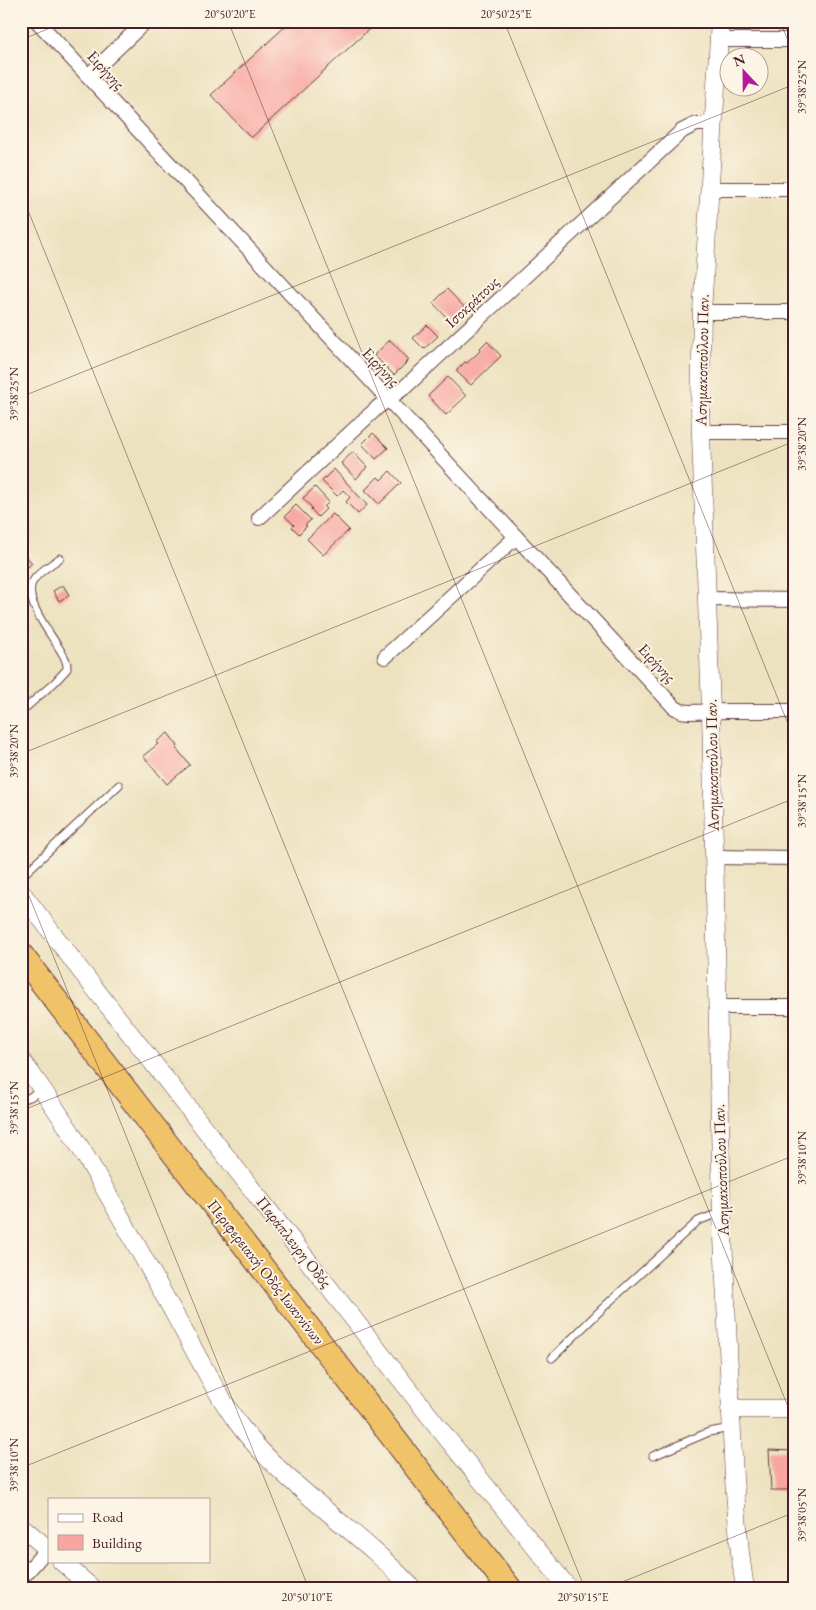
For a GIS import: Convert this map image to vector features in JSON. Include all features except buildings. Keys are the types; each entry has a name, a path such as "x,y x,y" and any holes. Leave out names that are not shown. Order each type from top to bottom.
{"highway":[{"name":"Περιφερειακή Οδός Ιωαννίνων","path":"21,955 510,1589"}],"street":[{"name":"Ειρήνης","path":"37,21 674,707 685,712 795,711"},
{"path":"88,76 146,21"},
{"name":"Ασημακοπούλου Παν.","path":"719,21 702,312 700,399 711,711 722,1214 731,1428 736,1509 745,1589"},
{"path":"718,40 795,40"},
{"name":"Ισοκράτους","path":"259,518 378,408 405,387 682,131 696,124 713,124"},
{"path":"709,189 795,189"},
{"path":"702,312 795,312"},
{"path":"701,432 795,432"},
{"path":"385,657 516,537"},
{"path":"707,598 795,600"},
{"path":"713,857 795,858"},
{"name":"Παράπλευρη Οδός","path":"21,892 442,1432 568,1589"},
{"path":"717,1007 795,1007"},
{"path":"21,1060 43,1089 92,1168 212,1383 241,1426 273,1462 380,1555 413,1589"},
{"path":"730,1409 795,1409"},
{"path":"21,1526 48,1550 21,1579"},
{"path":"63,1562 93,1589"}],"lane":[{"path":"21,712 67,669 66,659 40,617 30,595 30,586 33,580 44,569 60,558"},
{"path":"21,877 119,785"},
{"path":"21,1100 43,1089"},
{"path":"552,1358 608,1303 698,1221 722,1214"},
{"path":"653,1456 708,1432 731,1428"}]}
